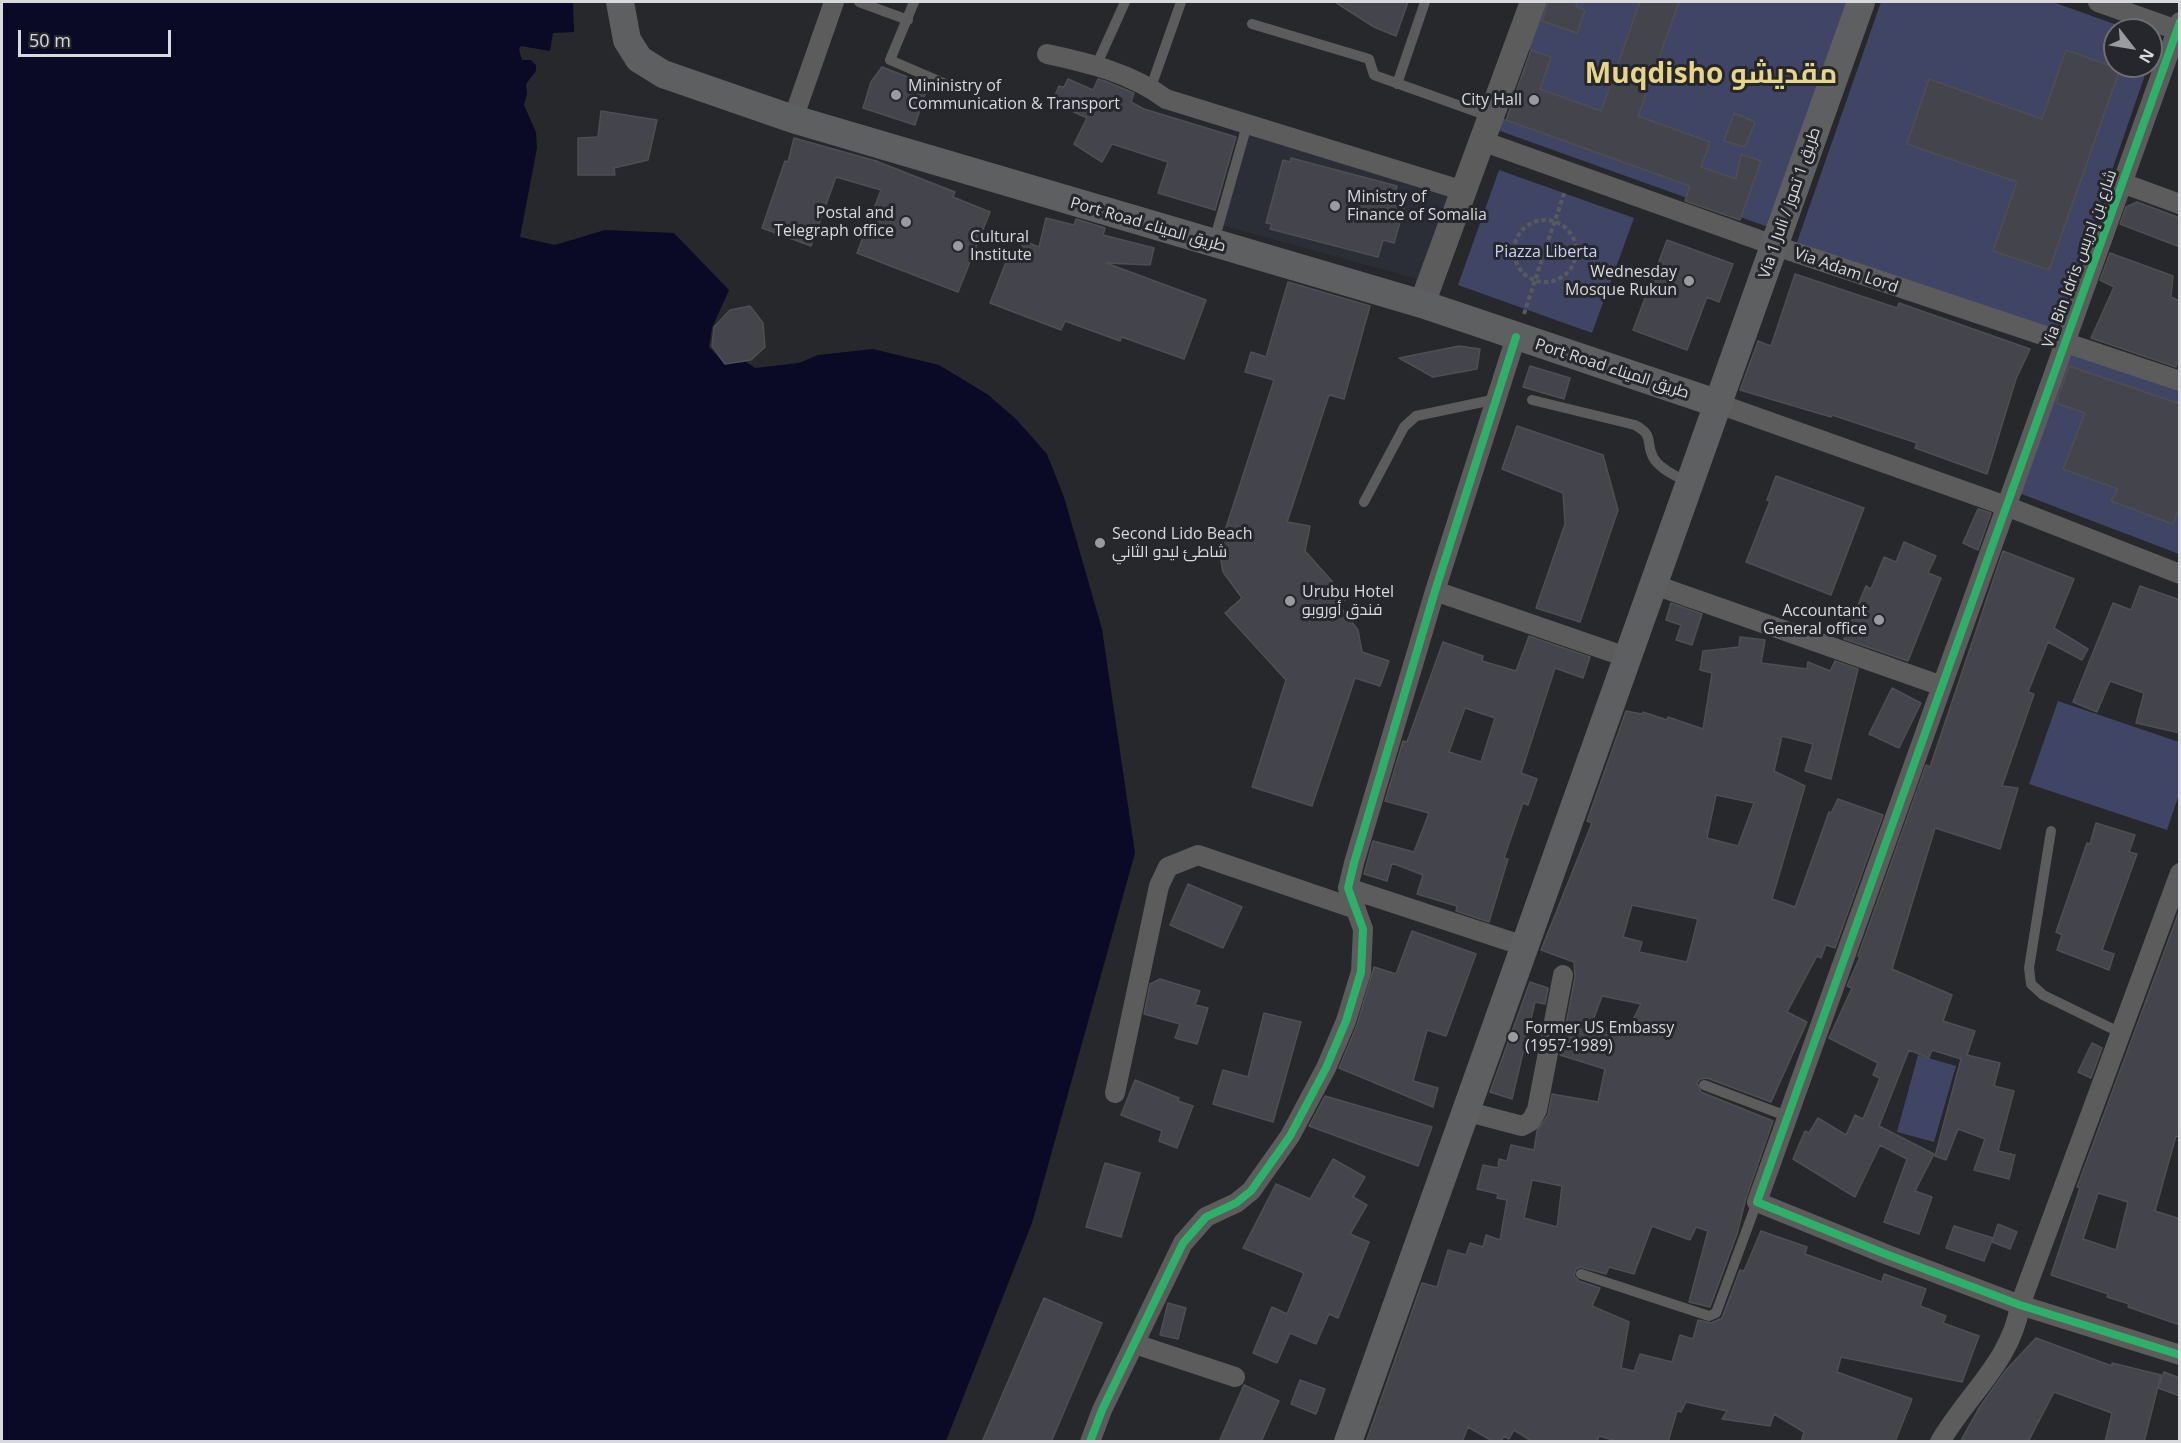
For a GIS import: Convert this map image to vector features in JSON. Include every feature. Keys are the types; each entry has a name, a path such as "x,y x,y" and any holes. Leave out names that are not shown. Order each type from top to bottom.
{"main road":[{"name":"Port Road طريق الميناء","path":"620,2 627,40 639,59 663,74 793,119 1422,304 1719,404"},
{"name":"Via 1 Juli / طريق 1 تموز","path":"1348,1442 1688,483 1776,246 1861,2"}],"street":[{"path":"1422,304 1533,2"},
{"path":"2098,2 2179,28"},
{"path":"793,119 829,3"},
{"name":"Via Bin Idris شارع بن إدريس","path":"1757,1202 2179,28"},
{"path":"1047,54 1097,64 1151,87 1166,99 1464,190"},
{"name":"Via Adam Lord","path":"1482,141 1776,246 2180,381"},
{"path":"2122,183 2180,204"},
{"path":"1090,1442 1102,1410 1183,1243 1206,1217 1236,1203 1251,1191 1310,1103 1346,1021 1361,972 1363,929 1348,888 1435,591 1516,337"},
{"path":"1719,404 2006,506 2180,574"},
{"path":"1652,584 1942,686"},
{"path":"1435,591 1626,657"},
{"path":"1115,1094 1159,886 1168,867 1198,855 1356,909"},
{"path":"1940,1442 1953,1419 2003,1356 2017,1326 2020,1305 2180,873"},
{"path":"1348,888 1524,946"},
{"path":"1465,1111 1522,1126 1531,1121 1537,1110 1563,975"},
{"path":"1757,1202 2020,1305 2180,1355"},
{"path":"1135,1344 1235,1377"}],"lane":[{"path":"859,2 908,20"},
{"path":"914,2 890,60 948,85"},
{"path":"1097,64 1125,2"},
{"path":"1151,87 1181,2"},
{"path":"1397,84 1425,2"},
{"path":"1252,24 1369,59 1374,75 1491,117"},
{"path":"1213,244 1247,125"},
{"path":"1364,502 1404,427 1416,416 1497,399"},
{"path":"1532,400 1635,425 1644,430 1650,438 1652,456 1661,466 1688,483"},
{"path":"2051,831 2029,968 2031,984 2043,995 2121,1033"},
{"path":"1704,1085 1789,1117"},
{"path":"1581,1274 1709,1316 1716,1314 1757,1202"}],"path":[{"path":"1546,247 1571,173"},
{"path":"1539,220 1555,222 1569,231 1574,240 1574,261 1563,277 1544,283 1535,281 1526,276 1514,260 1515,240 1529,224 1539,220"},
{"path":"1516,337 1543,256"}],"shaded area":[{"path":"2,2 573,2 574,32 553,33 550,51 521,46 519,49 522,60 531,60 536,65 536,71 526,84 527,94 524,105 536,132 537,148 520,237 555,245 605,230 674,233 729,290 712,328 709,347 725,364 746,362 755,368 799,363 818,355 873,349 939,365 987,394 1016,419 1047,454 1064,497 1102,629 1135,853 1032,1223 946,1441 2,1441"},
{"path":"1245,119 1454,180 1421,280 1214,223"}],"green space":[{"path":"1529,2 1640,2 1601,111 1540,89 1550,57 1518,46 1493,115 1694,187 1710,142 1638,116 1679,2 1851,2 1771,228 1486,126"},
{"path":"1881,2 2053,2 2103,20 2103,63 2066,50 2042,119 1929,80 1907,144 2017,182 1993,251 2048,270 2116,78 2144,78 2056,333 1796,245"},
{"name":"Piazza Liberta","path":"1499,170 1634,218 1592,333 1458,285"},
{"path":"2066,352 2179,391 2179,554 2019,493"},
{"path":"2058,701 2179,742 2179,794 2167,830 2029,784"},
{"path":"1918,1055 1956,1066 1934,1142 1897,1132"}],"building":[{"path":"1335,2 1408,2 1396,36 1374,27"},
{"path":"1548,2 1577,2 1576,7 1585,10 1577,33 1542,21"},
{"name":"City Hall","path":"1640,2 1679,2 1638,116 1710,142 1701,167 1736,179 1741,154 1761,161 1740,220 1685,201 1690,186 1506,120 1531,50 1551,57 1540,89 1601,111"},
{"path":"2066,50 2103,63 2103,78 2117,78 2049,270 1993,251 2017,182 1907,144 1929,79 2042,119"},
{"name":"Mininistry of Communication & Transport","path":"882,67 928,85 915,125 863,108 871,82"},
{"path":"1068,79 1093,90 1098,79 1105,81 1134,93 1131,102 1144,109 1236,137 1215,210 1158,193 1168,162 1112,144 1102,162 1074,144 1087,118 1052,102 1059,86 1064,87"},
{"path":"601,111 657,120 648,160 614,168 615,175 578,175 578,138 598,137"},
{"path":"1734,113 1755,122 1745,147 1724,141"},
{"path":"794,138 876,161 955,192 953,197 990,212 958,292 857,253 881,190 836,177 811,246 762,228 785,161 788,162"},
{"name":"Ministry of Finance of Somalia","path":"1291,158 1397,186 1392,205 1404,208 1394,243 1383,240 1378,257 1270,229 1272,224 1266,223 1283,160 1290,162"},
{"path":"2137,202 2180,218 2180,247 2120,224 2126,207"},
{"path":"1046,218 1074,225 1076,219 1105,228 1103,235 1154,248 1150,265 1106,263 1206,300 1184,359 1122,337 1120,341 1065,321 1061,330 990,303 1008,257 1016,260 1024,241 1039,247"},
{"name":"Wednesday Mosque Rukun","path":"1667,240 1733,264 1719,302 1707,297 1687,350 1633,330"},
{"path":"2110,253 2173,276 2171,297 2180,301 2180,355 2176,367 2091,338 2114,287 2100,280"},
{"path":"1795,274 1897,308 1899,303 2030,349 2016,379 1987,474 1915,448 1917,443 1832,415 1831,417 1740,390 1758,341 1771,346"},
{"name":"Urubu Hotel فندق أوروبو","path":"1288,282 1370,306 1344,399 1329,395 1287,522 1310,526 1305,551 1347,598 1339,605 1358,630 1362,652 1389,661 1380,686 1355,678 1312,806 1252,787 1286,680 1225,613 1242,598 1223,572 1219,549 1274,380 1245,372 1251,352 1266,357"},
{"path":"750,306 763,323 765,347 751,360 725,364 712,346 714,327 730,310"},
{"path":"1459,346 1480,349 1477,369 1433,377 1399,358"},
{"path":"1530,366 1570,378 1564,399 1523,387"},
{"path":"2069,366 2180,404 2180,506 2173,524 2111,501 2118,489 2063,469 2085,413 2056,403"},
{"path":"1517,426 1603,455 1618,510 1580,622 1536,608 1565,524 1563,493 1502,469"},
{"path":"1776,476 1864,508 1831,595 1746,562 1770,501 1767,500"},
{"path":"1978,509 1991,513 1978,550 1963,543"},
{"name":"Accountant General office","path":"1904,542 1936,556 1928,573 1941,578 1908,661 1844,639 1866,586 1871,589 1884,557 1896,562"},
{"path":"2003,551 2074,579 2054,628 2088,649 2082,660 2048,642 2028,692 2034,694 2002,786 2018,788 2000,849 1935,828 1892,969 1952,995 1943,1021 1975,1031 1967,1055 2000,1063 1994,1086 2014,1091 1998,1151 2015,1155 2009,1179 1974,1170 1985,1139 1958,1129 1946,1160 1935,1156 1961,1059 1932,1050 1929,1058 1909,1050 1879,1126 1934,1154 1915,1191 1932,1197 1919,1234 1884,1222 1907,1159 1880,1145 1855,1197 1793,1159 1805,1131 1809,1133 1818,1118 1846,1135 1855,1115 1863,1119 1880,1078 1873,1075 1878,1063 1829,1038 1852,988 1847,986 1860,957 1858,956 1926,765 1930,767"},
{"path":"2140,586 2180,600 2180,733 2136,723 2144,693 2110,681 2097,712 2073,702 2113,603 2131,610"},
{"path":"1671,603 1702,614 1692,645 1676,640 1681,625 1666,620"},
{"path":"1529,636 1590,657 1583,678 1555,668 1521,773 1537,779 1528,805 1523,803 1504,858 1508,859 1489,922 1456,911 1457,906 1417,894 1423,875 1392,863 1387,881 1364,874 1373,841 1414,852 1429,813 1385,801 1403,741 1407,742 1443,642 1483,656 1482,661 1516,671","holes":["1465,708 1495,718 1481,762 1449,752"]},
{"path":"1740,637 1765,640 1761,663 1807,669 1808,662 1830,671 1835,661 1858,669 1831,779 1805,771 1813,744 1782,736 1774,771 1805,786 1772,899 1795,907 1829,812 1831,813 1838,799 1883,815 1835,948 1826,945 1821,958 1817,956 1787,1012 1807,1022 1771,1102 1707,1078 1700,1079 1697,1083 1701,1092 1773,1121 1746,1198 1737,1234 1710,1307 1689,1302 1708,1231 1696,1227 1690,1240 1652,1226 1634,1274 1609,1267 1606,1274 1580,1267 1576,1269 1574,1276 1579,1281 1600,1288 1592,1306 1629,1322 1621,1368 1634,1371 1640,1354 1672,1362 1680,1335 1693,1339 1698,1320 1711,1323 1722,1318 1740,1270 1744,1271 1761,1231 1807,1247 1805,1254 1882,1282 1884,1274 1926,1289 1920,1306 1946,1316 1943,1323 1979,1336 1962,1382 1841,1357 1837,1372 1912,1399 1895,1442 1801,1442 1804,1432 1774,1414 1770,1426 1722,1419 1727,1411 1686,1402 1681,1412 1677,1411 1668,1442 1620,1442 1599,1436 1597,1442 1533,1442 1514,1430 1509,1439 1504,1436 1500,1442 1494,1442 1468,1427 1462,1442 1366,1442 1422,1283 1437,1287 1448,1250 1466,1255 1470,1243 1483,1247 1486,1235 1500,1240 1507,1200 1497,1198 1498,1194 1477,1189 1483,1165 1498,1168 1499,1159 1507,1161 1511,1145 1534,1150 1537,1131 1548,1115 1552,1094 1598,1102 1605,1069 1560,1055 1575,977 1574,962 1541,950 1592,823 1587,821 1626,711 1642,714 1643,712 1667,720 1668,717 1703,729 1712,673 1700,670 1703,651 1739,647","holes":["1716,795 1754,803 1738,846 1707,838","1632,905 1698,919 1687,962 1639,952 1642,942 1623,937","1602,996 1641,1004 1625,1035 1592,1023","1532,1180 1562,1186 1557,1227 1524,1218"]},
{"path":"1892,688 1921,703 1899,748 1869,734"},
{"path":"2096,823 2135,835 2129,852 2137,854 2102,950 2114,954 2109,970 2057,950 2062,935 2056,932"},
{"path":"1188,884 1242,907 1223,948 1170,925"},
{"path":"2180,909 2180,1137 2176,1136 2155,1211 2180,1219 2180,1325 2128,1307 2129,1304 2107,1297 2108,1294 2051,1275 2080,1188 2077,1187","holes":["2098,1193 2128,1202 2116,1250 2083,1239"]},
{"path":"1412,931 1476,954 1446,1036 1427,1030 1413,1081 1438,1088 1433,1107 1339,1068 1357,1025 1374,967 1396,974"},
{"path":"1160,979 1200,991 1195,1005 1208,1008 1197,1044 1175,1038 1180,1024 1144,1014 1150,984"},
{"name":"Former US Embassy (1957-1989)","path":"1530,982 1548,988 1545,1004 1535,1002 1512,1099 1490,1092"},
{"path":"1264,1013 1301,1022 1273,1122 1213,1104 1223,1070 1248,1077"},
{"path":"2092,1043 2102,1048 2091,1078 2078,1072"},
{"path":"1135,1080 1193,1106 1177,1148 1159,1141 1162,1131 1121,1115"},
{"path":"1325,1096 1432,1127 1418,1166 1309,1126"},
{"path":"1333,1159 1365,1177 1353,1197 1367,1205 1350,1234 1369,1242 1338,1318 1329,1314 1316,1344 1290,1333 1277,1363 1253,1353 1272,1307 1287,1314 1304,1273 1243,1248 1276,1184 1310,1199"},
{"path":"1105,1163 1140,1173 1121,1237 1086,1227"},
{"path":"1998,1224 2017,1232 2010,1249 1992,1242"},
{"path":"1954,1226 1993,1238 1984,1261 1946,1248"},
{"path":"1044,1298 1102,1323 1051,1442 982,1442"},
{"path":"1168,1303 1186,1308 1178,1339 1160,1335"},
{"path":"2036,1338 2112,1366 2112,1363 2161,1375 2144,1442 2105,1442 2112,1413 2054,1392 2028,1442 1960,1442 1979,1408 2006,1370"},
{"path":"2164,1372 2180,1378 2180,1396 2158,1388"},
{"path":"1300,1380 1325,1389 1316,1414 1291,1404"},
{"path":"1244,1385 1279,1401 1261,1442 1219,1442"}],"cycle path":[{"path":"2180,22 1757,1202 2020,1305 2180,1355"},
{"path":"1090,1442 1102,1410 1183,1243 1206,1217 1236,1203 1251,1191 1290,1136 1326,1068 1346,1021 1361,972 1363,929 1348,888 1354,863 1435,591 1516,337"}],"place":[{"name":"Mininistry of Communication & Transport","path":"896,95"},
{"name":"City Hall","path":"1534,100"},
{"name":"Ministry of Finance of Somalia","path":"1335,206"},
{"name":"Postal and Telegraph office","path":"906,222"},
{"name":"Cultural Institute","path":"958,246"},
{"name":"Wednesday Mosque Rukun","path":"1689,281"},
{"name":"Second Lido Beach شاطئ ليدو الثاني","path":"1100,543"},
{"name":"Urubu Hotel فندق أوروبو","path":"1290,601"},
{"name":"Accountant General office","path":"1879,620"},
{"name":"Former US Embassy (1957-1989)","path":"1513,1037"}],"district":[{"name":"Muqdisho مقديشو","path":"1711,75"}]}
